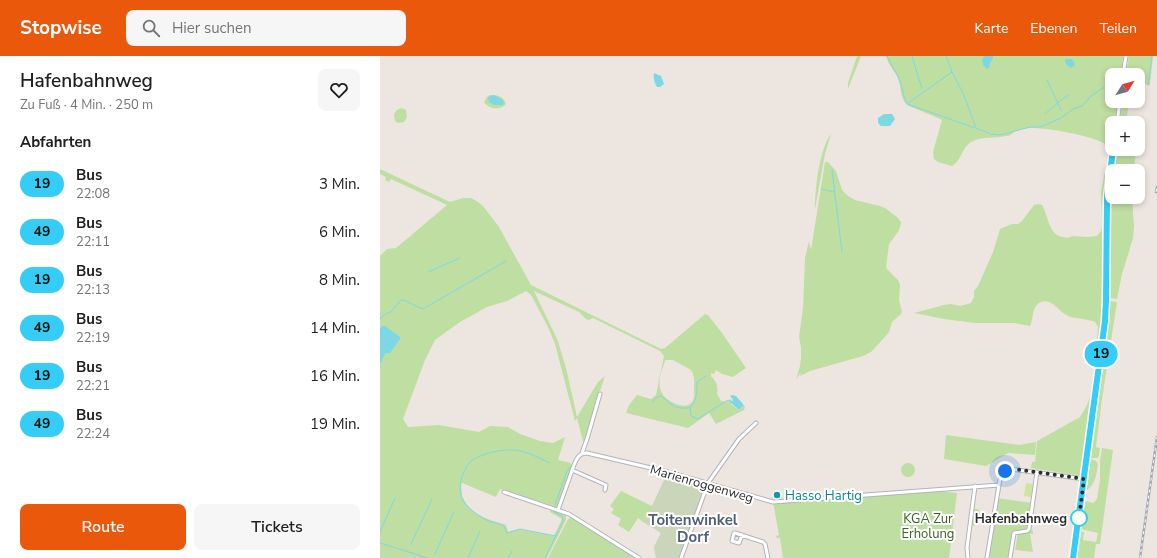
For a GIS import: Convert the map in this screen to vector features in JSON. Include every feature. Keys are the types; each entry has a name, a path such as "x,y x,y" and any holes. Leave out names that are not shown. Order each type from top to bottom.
{"street":[{"path":"1124,68 1126,56"},
{"path":"1073,558 1105,321 1107,198 1112,156"},
{"path":"558,510 577,458 582,453 600,394"},
{"path":"681,558 708,483 739,439 756,423"},
{"name":"Marienroggenweg","path":"582,453 668,472 773,502 975,486"},
{"path":"987,558 1000,477 1002,474 1008,470 1014,469 1084,479"},
{"path":"572,470 606,485 604,490"},
{"path":"1010,558 1014,533 1029,529 1037,472"},
{"path":"968,558 967,548 975,486 999,485"},
{"path":"504,492 573,516 639,558"},
{"path":"742,535 764,543 768,558"}],"green space":[{"path":"857,56 861,56 848,89 848,83"},
{"path":"886,56 1123,56 1122,68 1105,68 1105,108 1116,108 1116,116 1105,116 1105,144 1083,136 1046,129 1029,128 1016,131 1009,136 977,139 966,146 958,160 952,166 938,162 934,159 933,152 942,120 909,106 906,103 902,97 899,80"},
{"path":"1129,56 1153,56 1150,85 1145,84 1145,68 1127,68"},
{"path":"490,95 498,96 504,99 506,104 501,108 492,108 484,102"},
{"path":"401,108 406,110 407,117 404,122 398,123 395,121 394,114"},
{"path":"1122,108 1128,108 1127,116 1121,116"},
{"path":"831,134 825,154 815,209 817,181 821,159 823,150"},
{"path":"1108,156 1111,156 1110,164 1107,164"},
{"path":"1115,156 1135,156 1135,164 1114,164"},
{"path":"825,162 828,162 836,171 842,190 848,196 855,200 885,208 901,222 898,232 889,244 886,268 898,280 900,285 899,300 902,312 892,322 889,332 871,352 863,356 810,371 800,376 801,372 796,380 801,358 799,337 803,308 805,258 809,241 811,250"},
{"path":"380,169 450,202 463,198 471,198 478,202 483,206 499,227 531,285 661,349 665,348 705,314 708,315 746,368 733,377 722,374 716,370 714,374 711,373 711,376 717,384 717,394 721,401 726,402 730,400 732,405 739,410 743,404 745,407 744,410 716,424 709,413 688,428 626,413 629,405 637,395 651,399 656,395 664,356 660,351 593,318 589,320 586,319 579,312 534,291 558,341 567,372 577,417 598,382 605,376 594,406 596,407 584,445 577,418 575,421 555,344 531,295 526,291 507,301 487,307 460,322 435,340 425,360 403,419 408,427 439,425 479,432 490,426 508,427 520,434 540,441 553,443 565,437 558,460 571,463 572,467 557,508 500,489 496,497 462,483 461,485 462,496 470,509 481,516 506,525 508,532 518,529 554,536 562,519 550,512 550,510 551,509 566,514 566,520 547,558 380,558 380,256 387,249 396,248 447,205 391,179 389,182 385,180 386,177 380,174","holes":["673,360 691,370 693,374 694,397 690,404 681,406 671,402 663,395 661,391 660,376 665,361"]},
{"path":"1105,172 1106,204 1104,315 1083,474 1082,476 1031,468 1032,462 1035,462 1037,441 1080,417 1087,405 1090,397 1094,372 1098,327 1095,322 1068,316 1049,302 1045,301 1036,306 1030,326 1014,323 975,323 914,313 944,305 951,304 960,306 971,303 974,297 974,291 978,286 993,252 1000,229 1012,224 1018,224 1034,205 1042,205 1052,229 1058,236 1067,238 1072,236 1097,236 1101,231 1102,226 1101,192"},
{"path":"1111,204 1132,204 1133,238 1122,274 1117,299 1110,298"},
{"path":"1109,301 1098,397 1108,327 1110,301 1117,302 1096,447 1100,448 1099,454 1098,458 1091,458 1096,409 1090,457 1089,456"},
{"path":"946,435 1019,445 1036,442 1035,455 1008,453 986,466 944,459"},
{"path":"1102,448 1113,450 1100,544 1096,544 1094,558 1077,558 1080,531 1084,532 1083,540 1096,542 1098,533 1080,529 1080,525 1083,508 1086,501 1093,503 1097,499"},
{"path":"1090,459 1096,461 1098,464 1094,482 1087,490 1087,481 1086,487 1085,483 1088,461 1089,460 1088,475"},
{"path":"908,463 913,465 915,470 913,475 908,477 903,475 901,470 903,465"},
{"path":"668,472 666,541 654,547 661,533 652,507 643,522 638,518 629,532 618,525 621,519 611,513 614,509 610,506 621,491 652,506"},
{"path":"668,472 708,483 681,558 656,558 654,547 661,533 643,522"},
{"path":"1037,472 1039,473 1031,530 1033,531 1033,534 1030,534 1033,552 1015,550 1018,533 1014,533 1010,558 987,558 996,498 1033,503"},
{"path":"1026,483 1033,484 1031,497 1024,496"},
{"name":"KGA Zur Erholung","path":"930,490 957,493 949,558 783,558 780,538 777,538 776,536 779,535 773,502"},
{"path":"972,508 978,509 980,512 980,516 976,519 975,526 971,525"},
{"path":"571,516 637,558 548,558"}],"water":[{"path":"984,56 993,56 989,68 987,69 983,65 982,60"},
{"path":"1066,59 1072,59 1075,64 1074,66 1071,68 1068,66 1065,61"},
{"path":"654,73 661,76 664,84 660,87 657,87 655,83"},
{"path":"494,95 502,99 504,103 502,105 494,105 489,102 488,97"},
{"path":"884,114 892,114 895,119 890,126 881,126 878,123 878,118"},
{"path":"385,326 400,337 400,339 390,353 385,353 380,363 380,328"},
{"path":"730,396 736,396 743,404 739,410 730,402 730,400 733,401"}],"waterway":[{"path":"887,56 900,82 907,104 975,128"},
{"path":"912,56 922,89"},
{"path":"908,103 952,72 946,56"},
{"path":"1148,85 1152,56"},
{"path":"952,72 963,93 976,128 991,134 1000,135 1030,127 1040,127 1061,118 1075,108 1082,106 1091,96 1105,87"},
{"path":"1047,80 1061,110"},
{"path":"1045,114 1069,95"},
{"path":"832,170 842,252"},
{"path":"821,189 834,192"},
{"path":"428,272 460,258"},
{"path":"380,319 385,314 391,312 401,300 423,309 506,261"},
{"path":"690,408 697,393 697,382 706,376"},
{"path":"652,402 657,397 661,396 677,407 690,408 691,416 698,419 730,400"},
{"path":"550,463 533,455 515,450 488,453 474,459 469,463 462,477 460,490 462,499 476,514 486,520 504,526 507,533 520,529 556,536"},
{"path":"555,505 567,471 570,467"},
{"path":"380,532 395,498"},
{"path":"411,544 432,499"},
{"path":"545,558 563,521 562,516 554,512 554,510"},
{"path":"435,554 454,512"},
{"path":"468,558 480,531"},
{"path":"380,543 428,558"},
{"path":"508,558 512,551"}],"railway":[{"path":"1156,192 1157,187"},
{"path":"1140,558 1157,437"}],"bus line":[{"name":"19","path":"1073,558 1105,321 1107,198 1112,156"}],"place":[{"name":"Hasso Hartig","path":"777,495"},
{"name":"Hafenbahnweg","path":"1079,518"}],"district":[{"name":"Toitenwinkel Dorf","path":"693,528"}],"route":[{"path":"1005,471 1014,469 1084,479 1079,518"}]}
